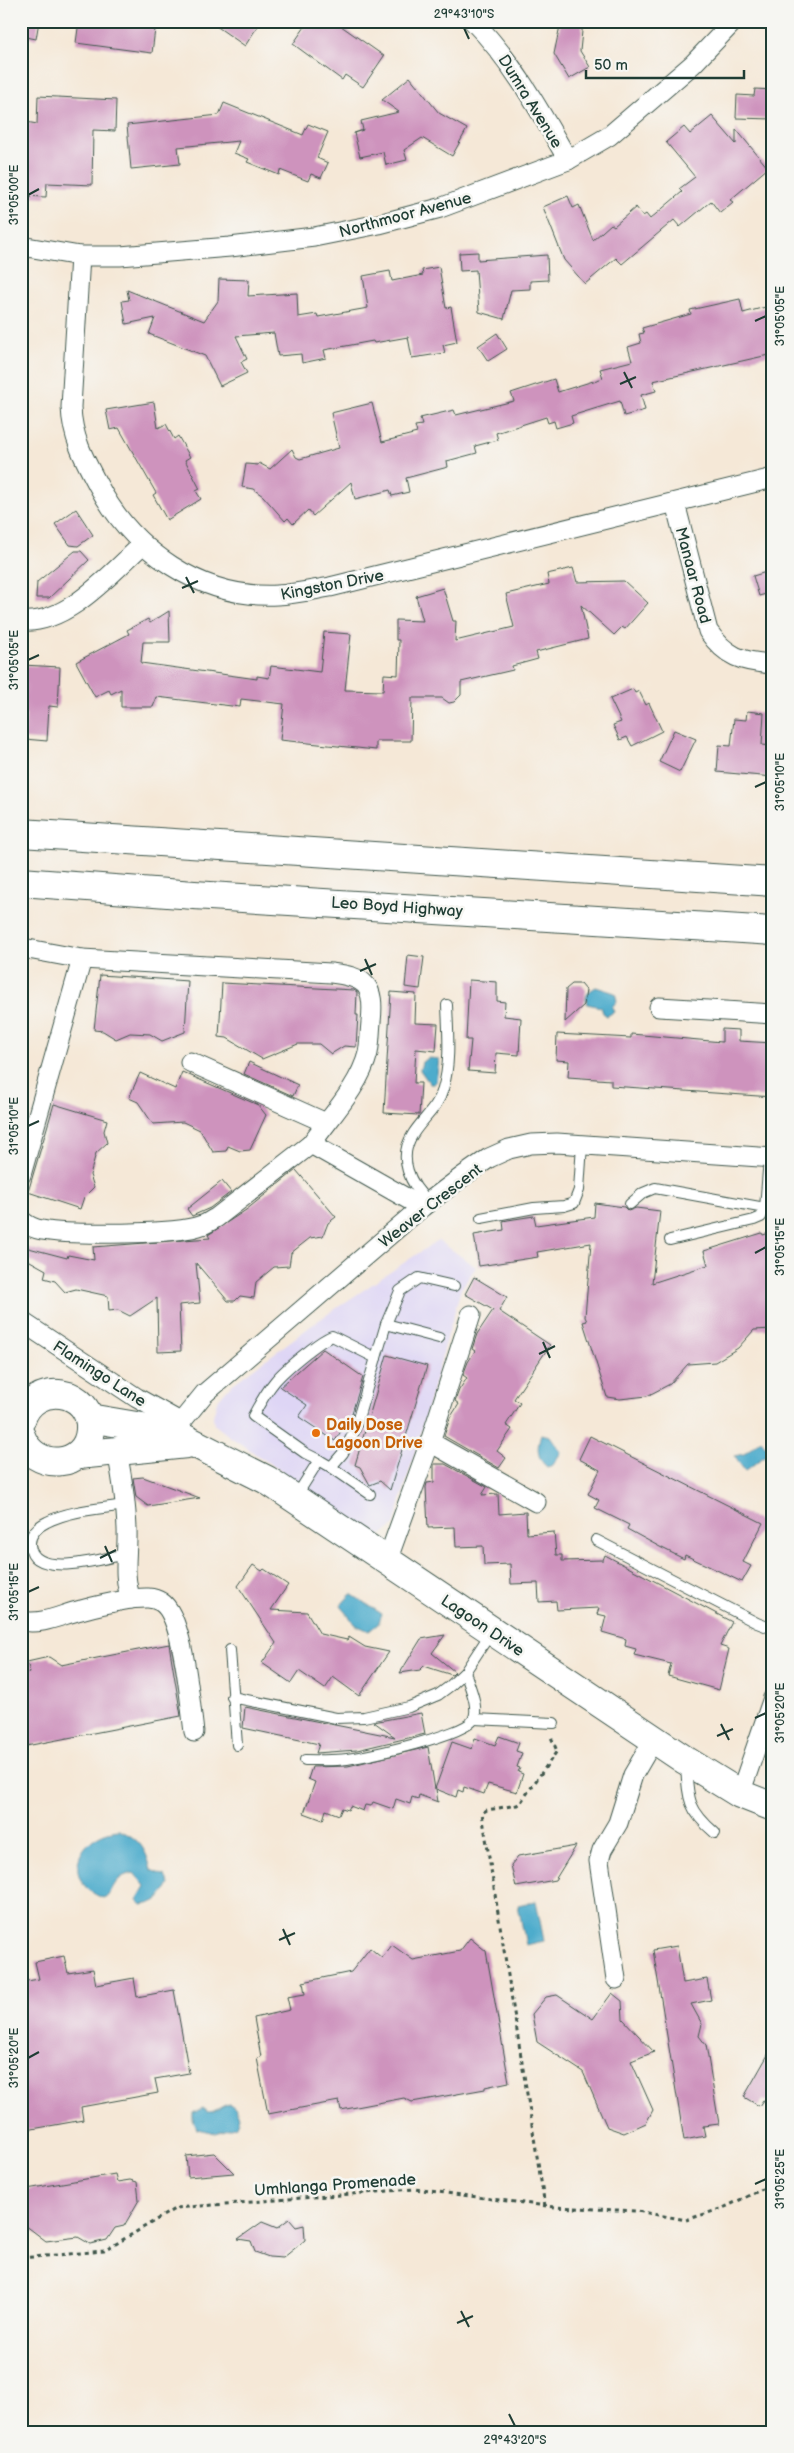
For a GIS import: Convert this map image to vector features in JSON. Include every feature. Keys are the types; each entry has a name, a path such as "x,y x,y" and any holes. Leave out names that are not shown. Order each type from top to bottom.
{"main road":[{"path":"21,833 773,882"},
{"name":"Leo Boyd Highway","path":"21,882 194,895 773,931"},
{"path":"21,897 194,895"},
{"path":"23,1409 50,1393 70,1396 85,1409 89,1418 89,1438 78,1455"},
{"name":"Lagoon Drive","path":"89,1418 177,1436 234,1462 295,1498 685,1760 740,1794 773,1807"},
{"path":"21,1436 31,1462 60,1463 78,1455 117,1451 177,1436"}],"street":[{"name":"Dumra Avenue","path":"473,21 508,61 528,90 568,160"},
{"name":"Northmoor Avenue","path":"21,246 80,256 135,255 230,246 333,233 440,208 568,160 609,136 648,105 693,64 734,21"},
{"name":"Kingston Drive","path":"80,256 72,376 72,427 81,453 116,516 142,545 182,574 218,587 248,593 276,595 330,587 773,478"},
{"name":"Manaar Road","path":"675,503 708,631 718,645 733,656 754,663 773,664"},
{"path":"21,621 50,617 65,611 82,599 142,545"},
{"path":"21,1220 28,1226 41,1230 132,1232 202,1226 216,1218 311,1144 352,1087 364,1065 368,1052 372,997 368,986 362,980 351,975 82,959 28,949"},
{"path":"21,1175 82,959"},
{"path":"659,1008 773,1014"},
{"path":"190,1062 326,1123"},
{"path":"311,1144 426,1204"},
{"name":"Weaver Crescent","path":"177,1436 204,1394 426,1204 489,1158 509,1149 531,1144 582,1145 771,1158"},
{"path":"387,1561 430,1442 471,1315"},
{"name":"Flamingo Lane","path":"21,1321 137,1398 177,1436"},
{"path":"430,1442 536,1502"},
{"path":"117,1451 125,1505 126,1583 131,1599"},
{"path":"21,1622 47,1622 81,1610 131,1599 153,1599 162,1602 174,1617 180,1637 194,1732"},
{"path":"740,1794 773,1698"},
{"path":"616,1979 598,1861 602,1850 618,1823 633,1775 654,1739"}],"lane":[{"path":"426,1204 410,1180 408,1150 414,1132 434,1110 443,1091 449,1054 447,1005"},
{"path":"481,1218 574,1203 579,1190 582,1145"},
{"path":"670,1240 761,1217 769,1209 771,1158"},
{"path":"630,1204 643,1193 655,1188 769,1209"},
{"path":"331,1467 343,1453 354,1432 386,1324 400,1291 413,1280 419,1278 454,1286"},
{"path":"386,1324 439,1338"},
{"path":"370,1494 320,1460 305,1453 253,1416 267,1389 279,1374 323,1340 332,1336 342,1339 376,1358"},
{"path":"295,1498 320,1460"},
{"path":"125,1505 67,1515 47,1522 32,1536 30,1544 37,1560 45,1564 66,1564 126,1554"},
{"path":"596,1540 773,1629"},
{"path":"232,1697 336,1718 364,1717 423,1701 450,1686 465,1672 492,1631"},
{"path":"230,1650 237,1745"},
{"path":"305,1760 346,1760 441,1737 468,1727 474,1718 475,1707 465,1672"},
{"path":"474,1718 549,1723"},
{"path":"685,1760 688,1793 692,1806 698,1819 715,1833"}],"path":[{"path":"545,2206 482,1814 487,1810 517,1805 538,1780 557,1751 549,1723"},
{"name":"Umhlanga Promenade","path":"21,2258 104,2251 176,2208 414,2189 545,2206 637,2211 686,2220 723,2208 773,2184"}],"shaded area":[{"path":"438,1240 476,1267 461,1289 394,1525 379,1537 229,1436 214,1424 213,1416 217,1401 229,1387 319,1320"}],"water":[{"path":"596,987 615,993 617,1001 612,1007 614,1012 607,1016 603,1013 601,1007 587,1004 586,998 588,994"},
{"path":"429,1058 439,1059 436,1082 433,1084 430,1084 420,1070 422,1062"},
{"path":"541,1434 550,1436 561,1452 553,1465 547,1467 541,1460 538,1452"},
{"path":"761,1440 770,1452 745,1471 734,1456 744,1454"},
{"path":"351,1594 382,1614 378,1624 369,1631 356,1625 340,1606"},
{"path":"119,1830 137,1841 147,1856 151,1870 165,1876 169,1884 162,1896 152,1903 142,1905 137,1900 145,1886 134,1873 121,1878 109,1895 103,1898 89,1890 81,1881 78,1870 79,1859 84,1848 105,1833"},
{"path":"536,1901 544,1941 526,1945 518,1905"},
{"path":"230,2104 235,2108 239,2117 236,2126 216,2133 197,2129 193,2120 193,2113 203,2108 211,2112"}],"building":[{"path":"21,21 39,21 36,39 21,36"},
{"path":"79,21 156,21 152,53 76,43"},
{"path":"209,21 261,21 245,46"},
{"path":"309,21 334,21 384,56 363,87 345,75 342,80 293,44"},
{"path":"561,21 583,21 580,51 590,67 569,79 554,54"},
{"path":"410,77 439,113 467,129 452,156 422,138 404,150 407,160 386,165 383,152 360,157 354,133 363,130 361,121 399,112 382,100"},
{"path":"755,89 773,90 773,119 736,118 737,95 754,96"},
{"path":"38,96 116,100 115,131 93,130 92,185 47,183 46,197 21,196 21,121 37,124"},
{"path":"224,103 303,135 308,124 328,132 317,158 328,163 321,178 311,174 308,181 280,170 279,175 247,162 249,159 234,153 239,141 178,147 180,164 131,169 127,125 219,115"},
{"path":"712,116 736,144 736,129 768,168 730,200 733,202 720,213 711,201 680,227 674,220 622,264 616,258 585,284 564,260 543,207 568,196 573,208 579,205 593,240 611,224 614,226 636,207 643,216 646,214 650,219 682,192 679,189 695,177 666,142 684,127 690,134"},
{"path":"478,252 478,260 547,255 548,280 530,281 530,289 511,290 504,319 479,312 476,270 460,271 459,253"},
{"path":"439,267 446,308 451,307 457,342 443,345 445,353 412,358 408,337 324,350 326,358 302,363 301,354 278,356 274,333 236,336 247,359 241,362 247,373 220,386 205,356 149,334 155,318 126,324 122,301 129,300 127,290 204,321 218,301 219,279 249,280 248,296 297,293 298,317 317,314 318,317 368,308 363,276 390,271 392,281 423,275 422,270"},
{"path":"740,299 743,313 773,305 773,354 653,381 656,391 641,395 645,410 624,416 620,401 571,416 573,423 556,428 554,421 548,423 546,417 496,433 498,440 475,446 477,453 447,461 448,467 406,478 409,492 392,496 390,490 355,499 351,482 313,516 308,510 293,524 288,518 285,521 263,496 253,489 242,487 246,464 258,465 259,463 270,469 292,449 296,457 300,459 339,448 331,413 372,403 382,442 417,433 415,426 422,425 420,418 454,410 456,415 514,401 511,393 554,379 558,392 603,378 600,369 632,361 628,347 641,343 639,334 644,333 642,328 691,314 690,310"},
{"path":"497,333 507,349 488,361 478,346"},
{"path":"154,402 158,428 166,424 174,439 178,436 190,457 185,460 200,489 196,491 201,499 167,520 153,495 156,493 119,428 110,430 106,410"},
{"path":"76,509 93,535 78,546 70,545 55,524"},
{"path":"75,551 81,551 89,560 49,598 36,598 37,582"},
{"path":"573,568 577,582 624,581 648,603 625,629 622,627 614,635 581,605 588,639 536,652 538,659 512,666 513,670 461,682 461,695 454,702 449,703 442,698 412,698 411,741 376,741 376,750 280,740 284,704 241,699 240,707 157,697 153,707 121,707 121,689 111,694 109,690 95,697 76,662 129,634 127,630 148,619 150,623 169,611 170,642 143,642 141,663 257,679 257,676 269,678 271,666 320,672 324,632 351,634 345,690 383,691 384,674 398,675 399,640 396,640 396,620 423,621 416,596 443,588 453,621 456,621 455,641 514,627 506,594 549,584 547,574"},
{"path":"773,570 773,592 759,596 753,576"},
{"path":"22,665 60,667 58,707 49,706 47,741 24,739 26,714 21,714"},
{"path":"633,689 635,693 639,691 646,705 649,703 662,731 632,746 627,737 620,740 613,725 621,722 610,699"},
{"path":"747,711 764,713 762,745 773,746 773,777 717,772 719,745 731,746 734,719 746,720"},
{"path":"674,730 696,739 680,772 659,762"},
{"path":"408,955 424,957 420,989 405,987"},
{"path":"100,975 188,981 185,1032 162,1041 150,1034 130,1033 116,1039 103,1031 94,1030"},
{"path":"469,980 497,982 497,1001 505,1002 504,1016 521,1018 519,1055 496,1053 495,1073 468,1071 471,1040 466,1040"},
{"path":"222,983 354,990 357,992 356,1015 358,1015 356,1047 344,1046 331,1054 319,1044 298,1044 262,1059 227,1038 219,1037"},
{"path":"572,984 581,984 586,990 584,1005 565,1022 566,989"},
{"path":"391,992 416,994 415,1023 438,1024 436,1051 416,1049 414,1083 421,1083 419,1115 384,1113"},
{"path":"722,1029 739,1030 739,1041 773,1043 773,1097 611,1086 611,1080 568,1077 569,1061 556,1060 557,1034 631,1038 631,1034 722,1042"},
{"path":"249,1062 298,1085 293,1096 244,1074"},
{"path":"182,1072 258,1105 266,1115 250,1150 240,1151 228,1146 226,1151 213,1152 200,1130 183,1122 153,1124 138,1102 129,1098 140,1073 175,1089"},
{"path":"54,1104 107,1120 104,1131 107,1143 96,1153 90,1175 94,1187 84,1197 80,1209 28,1192"},
{"path":"296,1170 336,1217 328,1223 323,1236 310,1238 291,1253 289,1266 274,1267 256,1282 254,1298 240,1296 235,1301 228,1301 196,1263 200,1303 179,1305 181,1351 158,1352 157,1298 130,1316 118,1310 109,1311 108,1296 76,1289 65,1292 55,1281 44,1278 46,1270 21,1256 21,1246 67,1258 68,1255 94,1260 93,1247 210,1238 208,1235 246,1210"},
{"path":"222,1181 231,1192 210,1208 192,1216 187,1209"},
{"path":"595,1203 624,1207 628,1211 636,1208 660,1211 652,1283 708,1265 704,1251 762,1233 763,1235 773,1232 773,1329 754,1330 738,1348 715,1362 688,1364 670,1384 647,1396 620,1399 607,1397 583,1322 587,1321 585,1317 591,1243 537,1252 538,1257 479,1266 474,1235 504,1230 503,1221 534,1216 536,1225 594,1217"},
{"path":"474,1277 507,1297 499,1311 550,1345 514,1399 520,1403 506,1425 512,1429 497,1451 506,1458 499,1468 444,1436 450,1418 459,1404 455,1401 459,1390 467,1378 463,1375 475,1351 472,1349 477,1334 493,1310 465,1294"},
{"path":"323,1349 363,1377 352,1413 335,1441 299,1417 307,1405 280,1387"},
{"path":"387,1355 427,1366 390,1490 380,1481 370,1485 360,1467 355,1465"},
{"path":"590,1436 763,1523 743,1562 751,1566 742,1582 685,1555 684,1559 660,1547 627,1529 629,1525 595,1508 599,1500 588,1494 600,1470 579,1459"},
{"path":"434,1464 445,1464 487,1487 482,1495 498,1494 499,1514 526,1512 527,1534 554,1532 556,1555 562,1555 562,1561 603,1560 605,1555 732,1622 720,1646 729,1649 719,1690 668,1676 671,1664 634,1655 636,1649 625,1646 626,1639 602,1632 606,1616 597,1614 599,1608 557,1610 556,1601 539,1602 538,1583 511,1584 510,1564 484,1565 483,1546 456,1547 455,1527 428,1528 426,1487 427,1483 434,1482"},
{"path":"143,1477 200,1498 148,1506 136,1497 133,1478"},
{"path":"253,1565 262,1571 264,1569 288,1585 271,1610 307,1612 320,1634 347,1640 349,1637 365,1647 389,1652 359,1696 333,1677 325,1689 299,1671 291,1683 262,1663 276,1643 238,1586"},
{"path":"445,1635 432,1653 455,1672 452,1675 424,1666 420,1670 400,1673 421,1639"},
{"path":"169,1644 181,1716 21,1747 21,1674 30,1672 27,1662 49,1657 61,1665"},
{"path":"245,1707 395,1737 374,1722 421,1713 425,1734 357,1750 316,1753 319,1744 243,1728"},
{"path":"499,1736 519,1743 516,1751 522,1753 517,1767 520,1768 518,1772 523,1774 517,1792 488,1784 484,1794 464,1787 463,1792 458,1790 456,1797 436,1789 438,1802 419,1795 418,1799 412,1797 410,1804 396,1799 393,1809 373,1802 371,1806 365,1805 363,1811 350,1806 348,1810 342,1808 339,1815 326,1810 323,1820 304,1813 315,1782 308,1779 312,1767 348,1766 428,1747 435,1789 452,1742 472,1749 475,1738 495,1745"},
{"path":"576,1846 555,1880 516,1887 511,1865 518,1856"},
{"path":"470,1938 486,1951 509,2082 485,2087 485,2089 412,2102 404,2098 341,2110 339,2101 268,2114 257,2058 261,2057 254,2018 290,2010 287,1997 305,1994 303,1982 351,1972 370,1948 382,1958 392,1945 413,1960 460,1951"},
{"path":"677,1946 683,1983 707,1979 711,2000 691,2004 702,2024 699,2036 706,2045 719,2124 703,2126 705,2136 684,2140 653,1950"},
{"path":"64,1956 68,1973 93,1969 96,1985 134,1978 137,1997 174,1990 189,2073 155,2079 158,2093 81,2107 83,2120 21,2131 21,1982 39,1979 35,1962"},
{"path":"612,1993 622,2001 623,2019 654,2052 631,2061 653,2110 646,2123 624,2133 607,2127 583,2072 537,2042 532,2014 546,1997 557,1995 593,2019"},
{"path":"773,2046 773,2106 763,2100 759,2106 744,2097"},
{"path":"214,2153 234,2173 188,2177 186,2156"},
{"path":"115,2174 117,2182 130,2180 137,2182 139,2200 124,2226 115,2228 107,2240 90,2244 78,2237 46,2241 21,2222 21,2190"},
{"path":"289,2219 296,2227 304,2225 305,2240 283,2258 269,2257 255,2252 251,2241 238,2239 262,2222 277,2228"}],"place":[{"name":"Daily Dose Lagoon Drive","path":"316,1433"}]}
